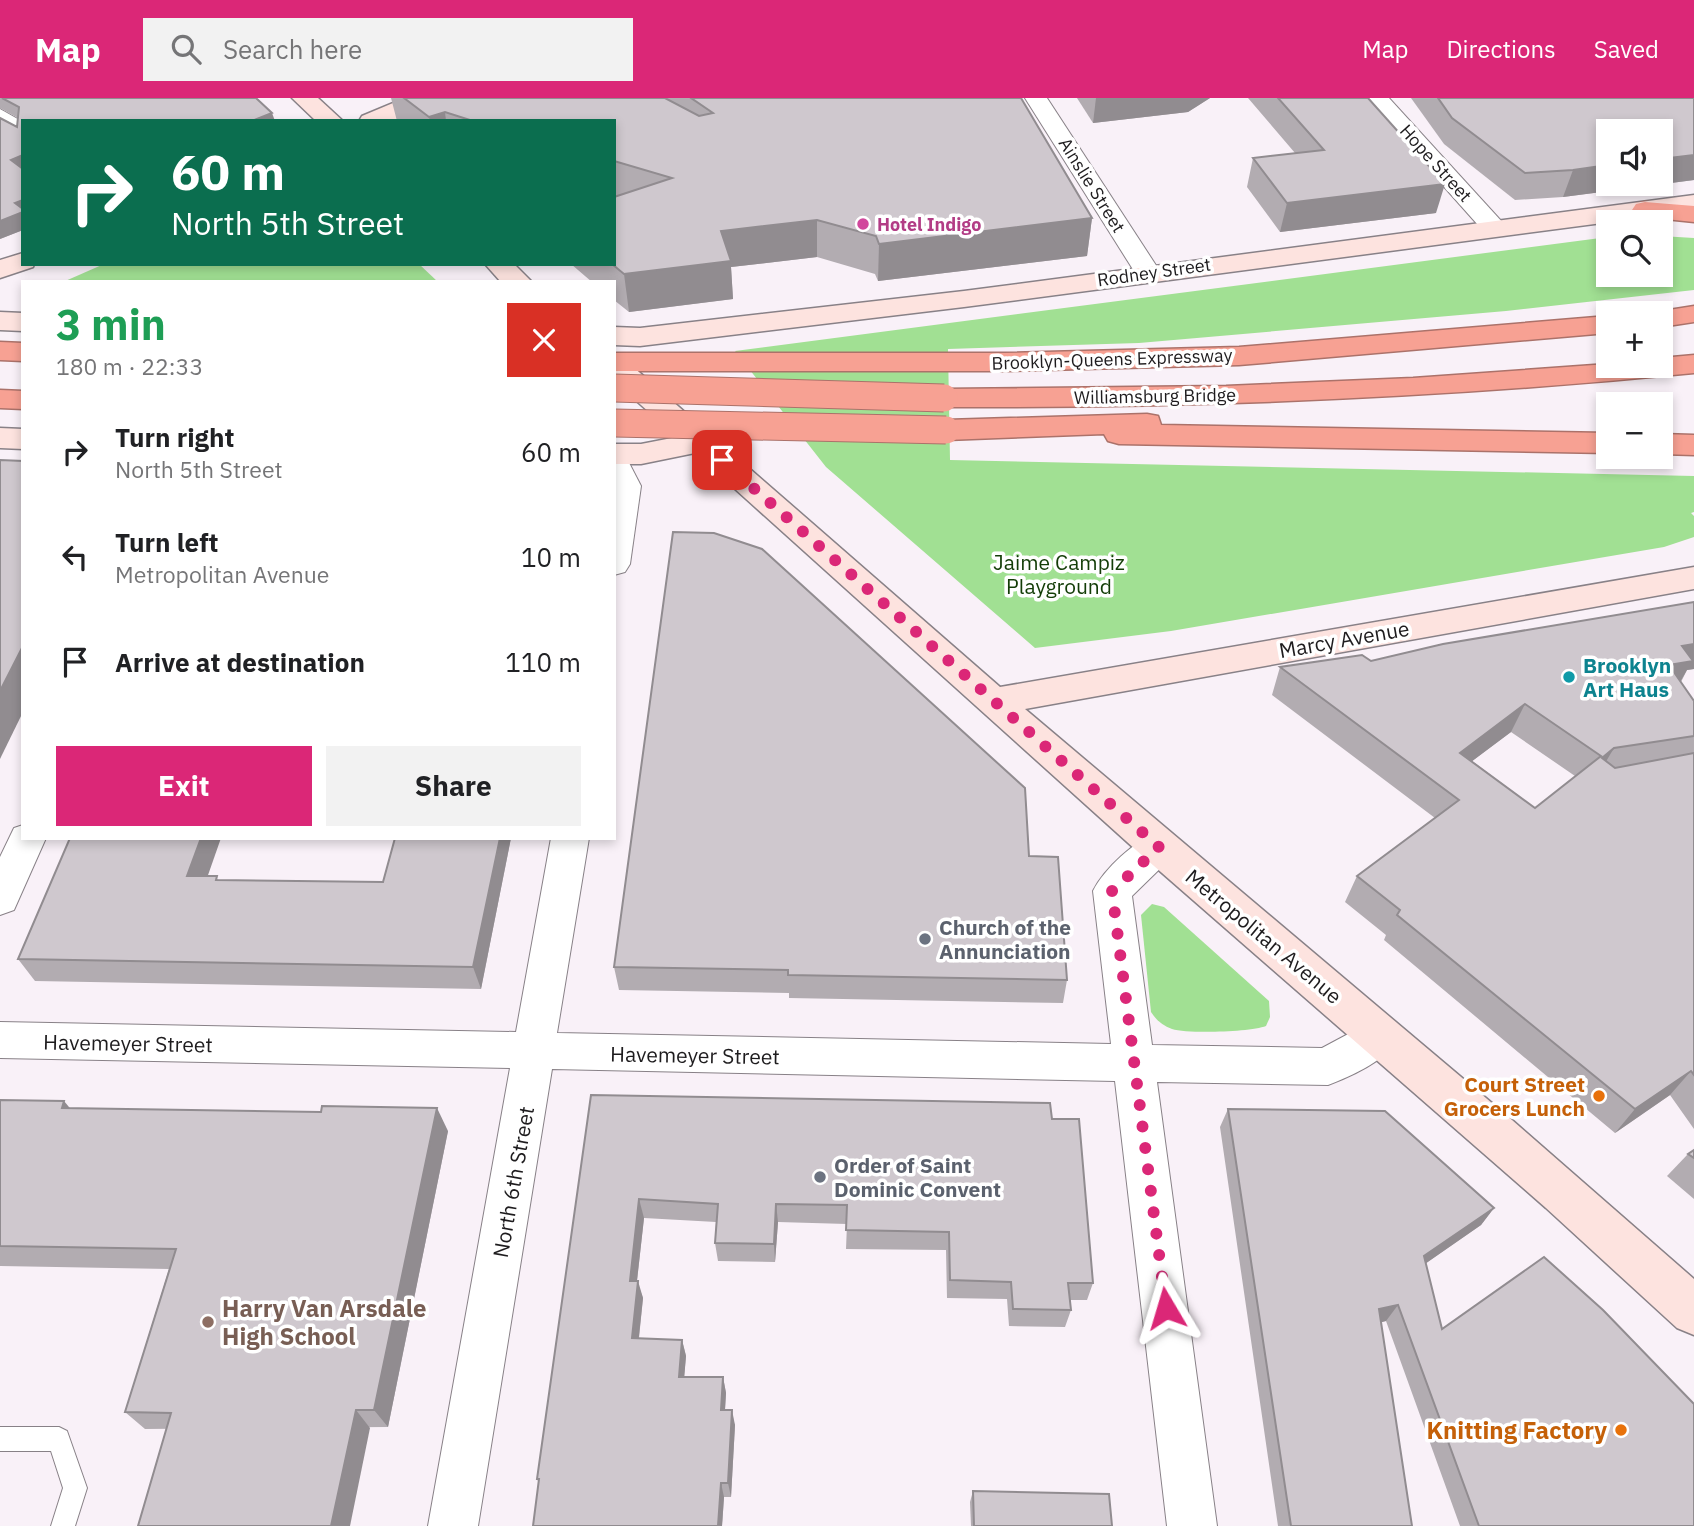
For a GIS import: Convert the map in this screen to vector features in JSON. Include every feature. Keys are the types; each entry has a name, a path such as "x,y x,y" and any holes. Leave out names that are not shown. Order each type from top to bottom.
{"highway":[{"path":"1673,212 1694,214"},
{"path":"1673,317 1694,314"},
{"name":"Brooklyn-Queens Expressway","path":"616,364 1041,362 1241,355 1448,340 1596,325"},
{"path":"0,351 21,352"},
{"name":"Williamsburg Bridge","path":"616,388 944,398 1106,398 1383,390 1550,379 1694,364"},
{"name":"Williamsburg Bridge","path":"946,430 1372,415 1541,404 1694,389"},
{"path":"0,399 21,400"},
{"path":"616,423 1596,443"},
{"path":"1673,444 1694,445"}],"main road":[{"path":"304,98 329,119"},
{"path":"376,119 425,98"},
{"name":"Rodney Street","path":"1645,210 1694,203"},
{"name":"Rodney Street","path":"616,336 667,334 964,299 1596,216"},
{"path":"0,270 21,262"},
{"path":"500,266 516,280"},
{"path":"0,321 21,322"},
{"name":"Metropolitan Avenue","path":"616,366 1159,847 1612,1234 1694,1311"},
{"path":"0,438 21,439"},
{"path":"616,454 641,454 702,442"},
{"name":"Marcy Avenue","path":"995,701 1694,578"}],"street":[{"name":"Ainslie Street","path":"1036,98 1148,273"},
{"name":"Hope Street","path":"1376,98 1495,229"},
{"path":"0,116 21,131"},
{"path":"616,466 626,486 616,551"},
{"path":"0,899 26,840"},
{"name":"North 6th Street","path":"453,1526 536,1051 570,840"},
{"path":"1159,847 1112,891 1192,1526"},
{"name":"Havemeyer Street","path":"0,1040 1328,1067 1380,1035"}],"lane":[{"path":"0,1439 59,1438 75,1488 62,1526"}],"green space":[{"name":"Jaime Campiz Playground","path":"1673,237 1694,238 1694,290 1506,311 1139,343 948,349 950,460 1694,476 1694,512 1691,513 1694,516 1694,537 1664,547 1171,631 1035,648 826,467 735,351 1596,239 1596,287 1673,287"},
{"path":"99,266 421,266 436,280 68,280"},
{"path":"1152,904 1164,907 1269,1001 1270,1017 1266,1026 1233,1031 1191,1031 1172,1029 1155,1018 1151,1012 1141,915"}],"building":[{"path":"2,98 256,98 272,113 257,119 21,119 21,156 11,160 21,168 21,201 15,203 21,208 21,213 0,221 0,118 17,127 19,107"},
{"path":"404,98 665,98 699,116 713,113 691,98 1021,98 1092,218 879,244 876,236 817,220 721,231 731,261 624,274 614,266 616,196 672,178 616,162 616,119 467,119 445,112 429,117"},
{"path":"1278,98 1368,98 1445,184 1287,203 1253,158 1324,150"},
{"path":"1438,98 1694,98 1694,155 1673,158 1673,119 1596,119 1596,167 1525,173 1452,118"},
{"path":"0,460 21,461 21,650 0,691"},
{"path":"673,532 714,533 762,549 1025,788 1029,856 1058,857 1067,980 788,975 788,970 614,967"},
{"path":"1694,602 1694,644 1682,646 1693,661 1669,665 1694,701 1694,736 1614,748 1602,758 1615,768 1694,753 1694,1075 1691,1071 1635,1109 1397,915 1400,910 1357,876 1459,800 1280,667 1362,655 1371,661 1443,644","holes":["1525,704 1601,756 1535,808 1460,753"]},
{"path":"69,840 200,840 187,876 217,876 216,880 383,882 394,840 500,840 473,967 18,959"},
{"path":"591,1095 1050,1103 1052,1119 1079,1119 1093,1283 1068,1283 1071,1310 1013,1309 1011,1282 950,1280 949,1232 846,1230 847,1205 776,1204 774,1244 715,1243 718,1204 639,1199 630,1281 638,1281 632,1338 682,1340 679,1377 723,1377 721,1410 732,1410 728,1483 721,1483 718,1526 533,1526 537,1479"},
{"name":"Harry Van Arsdale High School","path":"0,1100 64,1101 62,1108 321,1112 322,1106 437,1108 374,1410 356,1410 331,1526 138,1526 171,1413 125,1412 176,1249 0,1246"},
{"path":"1228,1109 1385,1111 1494,1208 1424,1256 1442,1329 1544,1257 1603,1310 1694,1404 1694,1526 1479,1526 1398,1305 1379,1309 1412,1526 1291,1526"},
{"path":"973,1491 1109,1494 1112,1526 974,1526"}],"place":[{"name":"Hotel Indigo","path":"863,224"},
{"name":"Brooklyn Art Haus","path":"1569,677"},
{"name":"Church of the Annunciation","path":"925,939"},
{"name":"Court Street Grocers Lunch","path":"1599,1096"},
{"name":"Order of Saint Dominic Convent","path":"820,1177"},
{"name":"Harry Van Arsdale High School","path":"208,1322"},
{"name":"Knitting Factory","path":"1621,1430"}],"route":[{"path":"722,460 1159,847 1112,891 1166,1308"}]}
